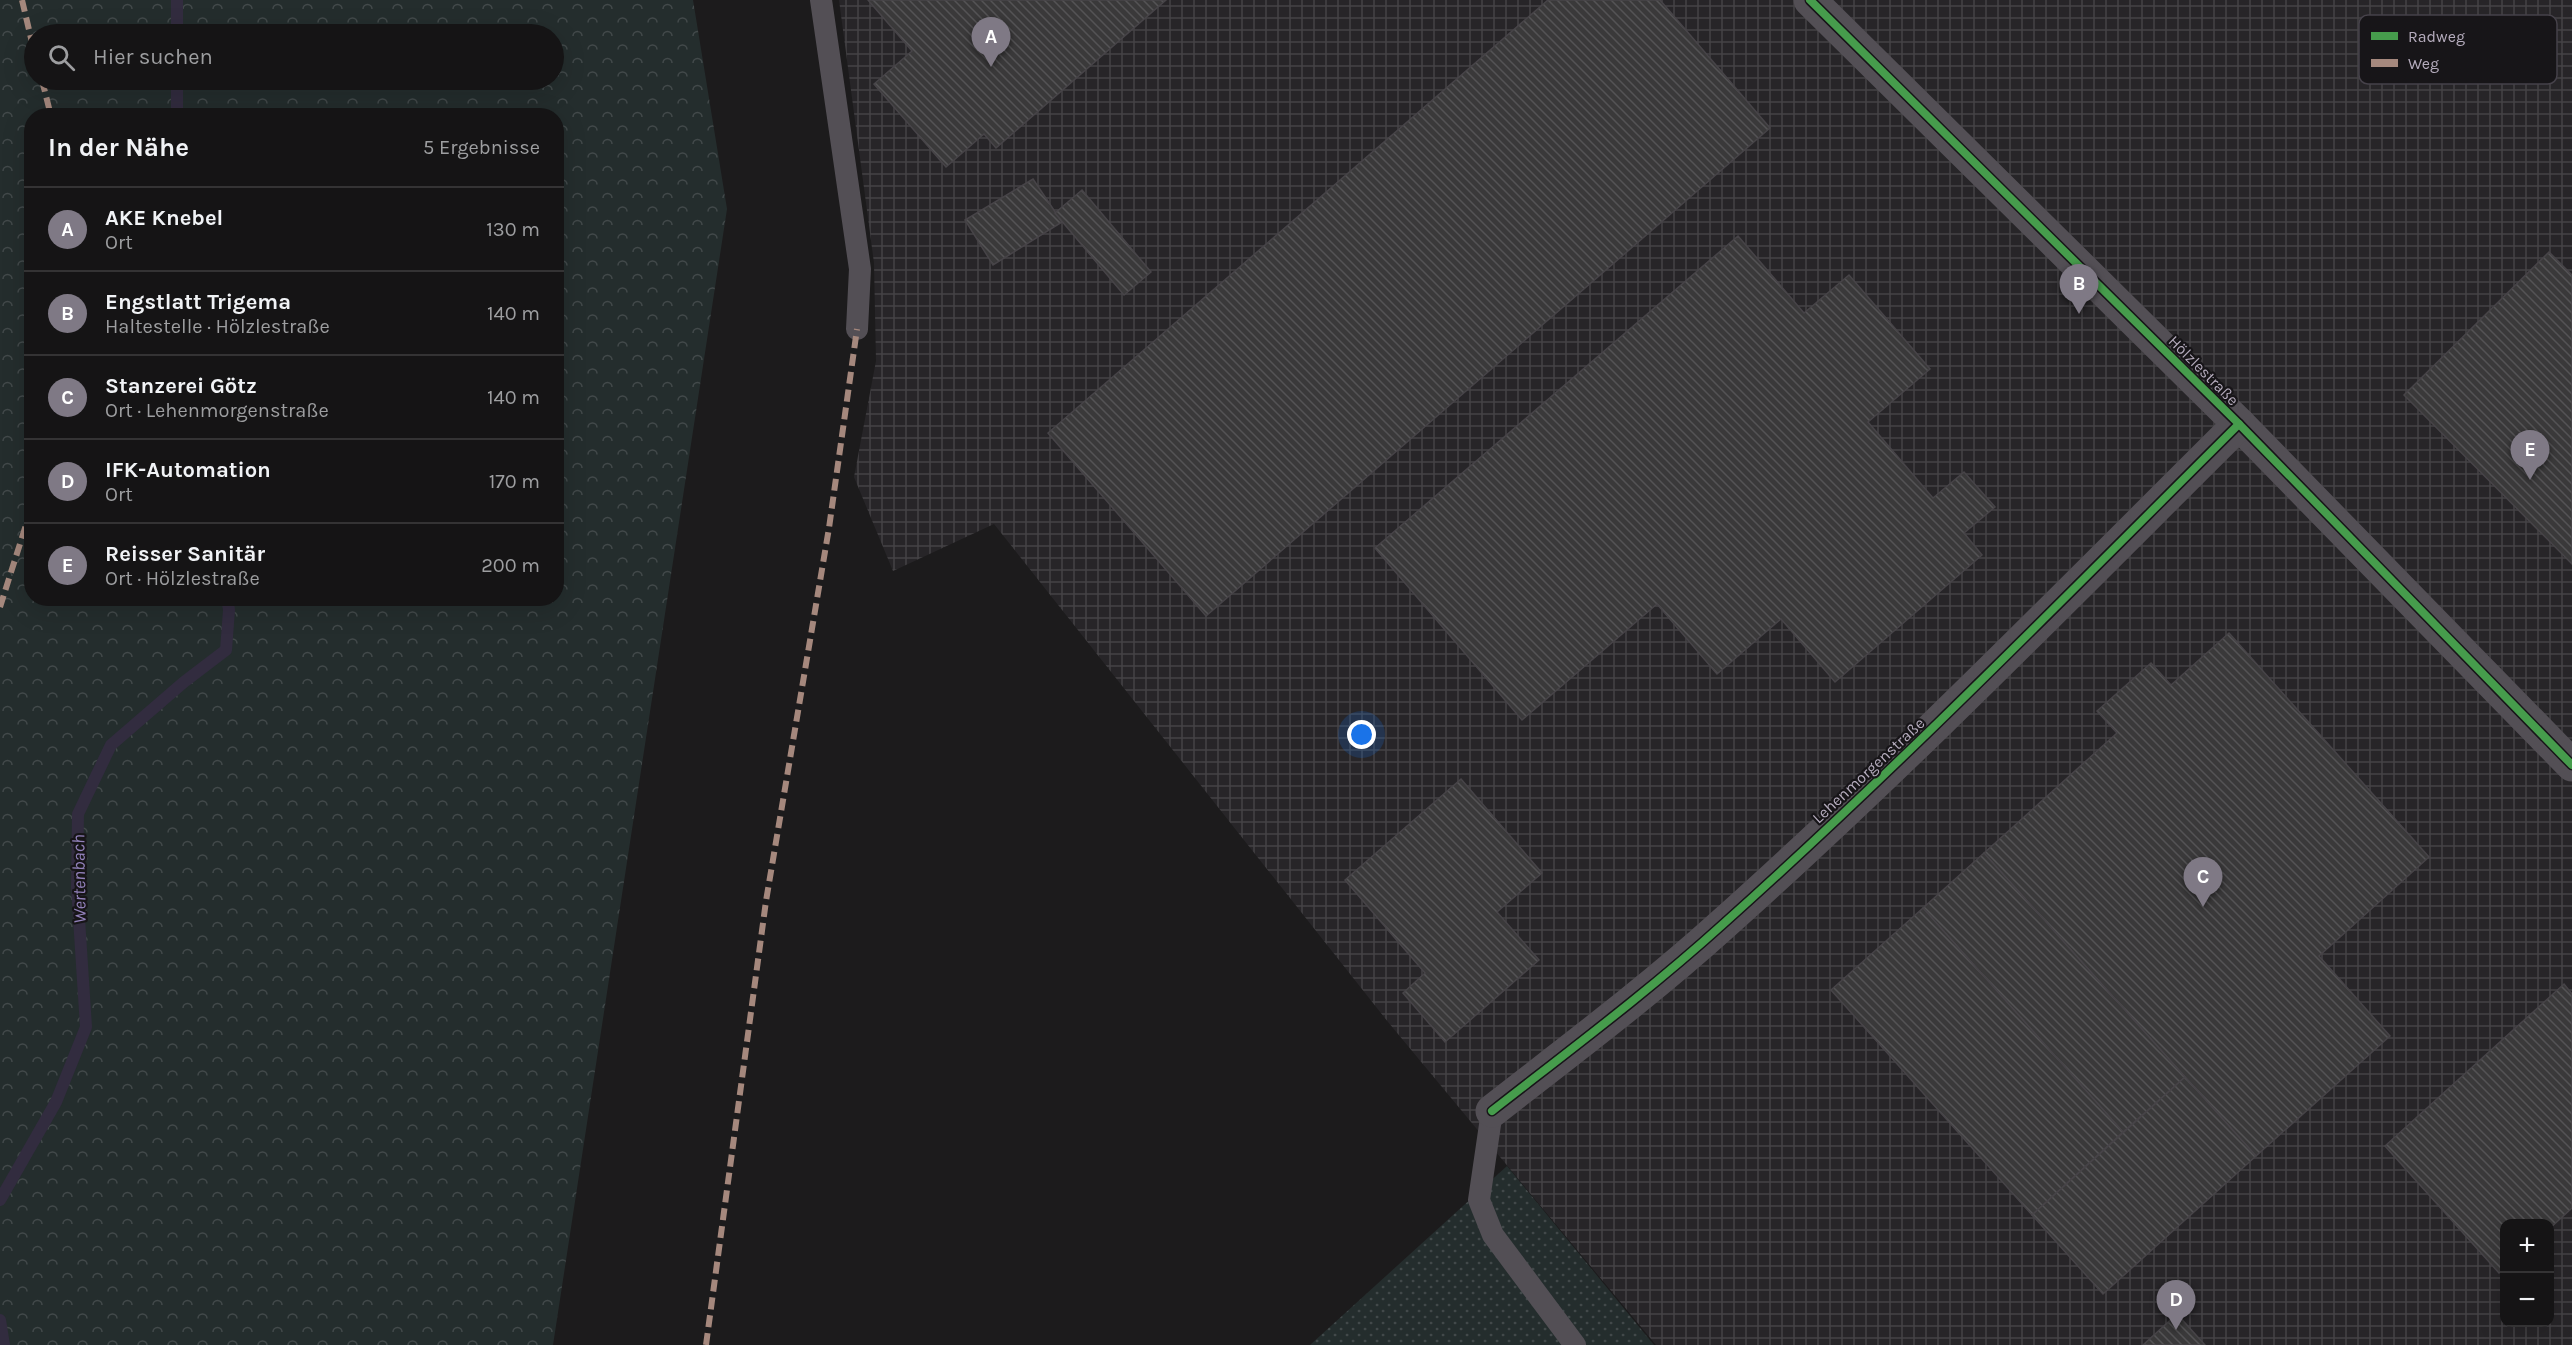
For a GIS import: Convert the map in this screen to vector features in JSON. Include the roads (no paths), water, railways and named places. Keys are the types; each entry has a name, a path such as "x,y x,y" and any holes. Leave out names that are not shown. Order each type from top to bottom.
{"street":[{"name":"Hölzlestraße","path":"1810,0 2239,424 2572,765"},
{"name":"Lehenmorgenstraße","path":"1492,1111 1603,1025 1721,926 1912,748 2239,424"}],"lane":[{"path":"821,0 860,269 857,329"},
{"path":"1492,1111 1479,1200 1493,1236 1575,1345"}],"waterway":[{"name":"Wertenbach","path":"177,0 177,24"},
{"name":"Wertenbach","path":"177,90 177,108"},
{"name":"Wertenbach","path":"0,1200 56,1102 86,1027 77,887 78,814 111,745 184,682 226,650 228,606"},
{"name":"Wertenbach","path":"0,1320 4,1345"}],"place":[{"name":"AKE Knebel","path":"991,67"},
{"name":"Engstlatt Trigema","path":"2079,314"},
{"name":"Reisser Sanitär","path":"2530,480"},
{"name":"Stanzerei Götz","path":"2203,907"},
{"name":"IFK-Automation","path":"2176,1330"}]}
